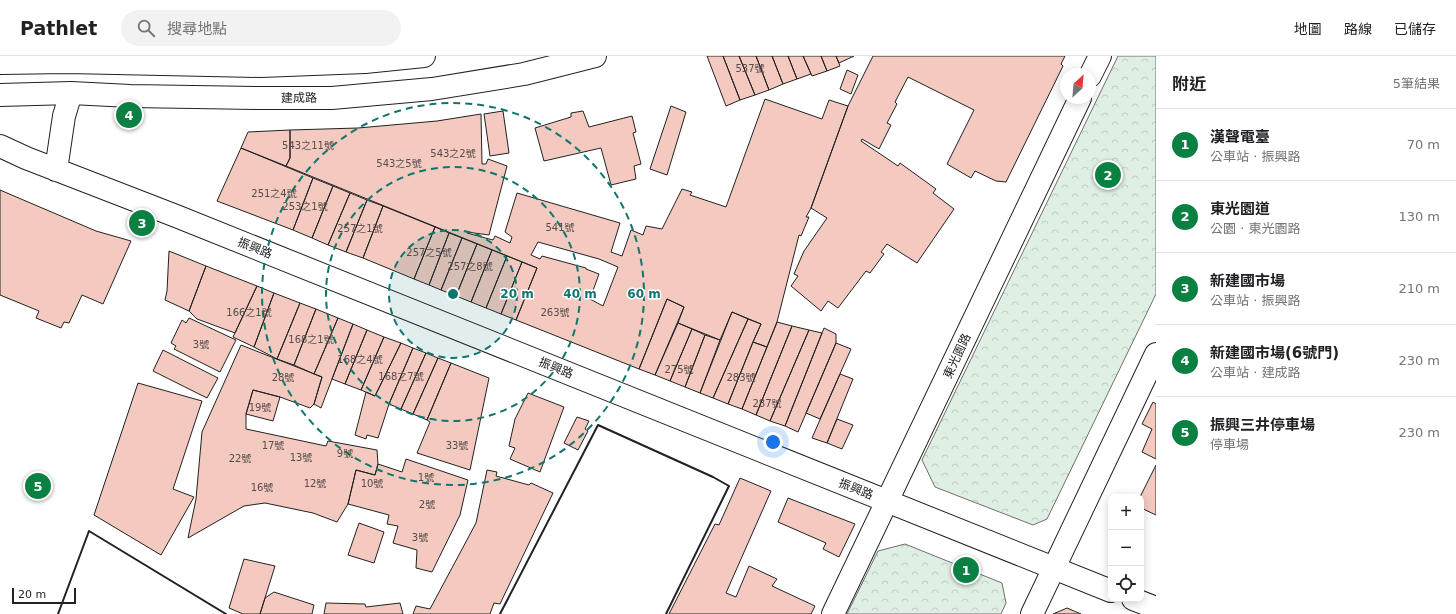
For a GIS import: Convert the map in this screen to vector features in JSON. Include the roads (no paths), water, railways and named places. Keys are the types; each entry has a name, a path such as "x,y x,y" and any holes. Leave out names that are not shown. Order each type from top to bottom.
{"main road":[{"path":"0,63 68,62 261,66 365,62 424,56"},
{"name":"建成路","path":"0,95 71,93 130,96 332,98 432,89 524,74 595,56"},
{"path":"1094,68 1100,56"},
{"path":"56,170 64,116 71,93"},
{"name":"東光園路","path":"833,614 888,502 1077,104"},
{"name":"振興路","path":"0,146 56,170 242,242 1108,590"},
{"path":"1032,614 1055,569 1156,354"},
{"path":"1141,602 1156,608"}],"place":[{"name":"新建國市場(6號門)","path":"129,115"},
{"name":"東光園道","path":"1108,175"},
{"name":"新建國市場","path":"142,223"},
{"name":"振興三井停車場","path":"38,486"},
{"name":"漢聲電臺","path":"966,570"}]}
